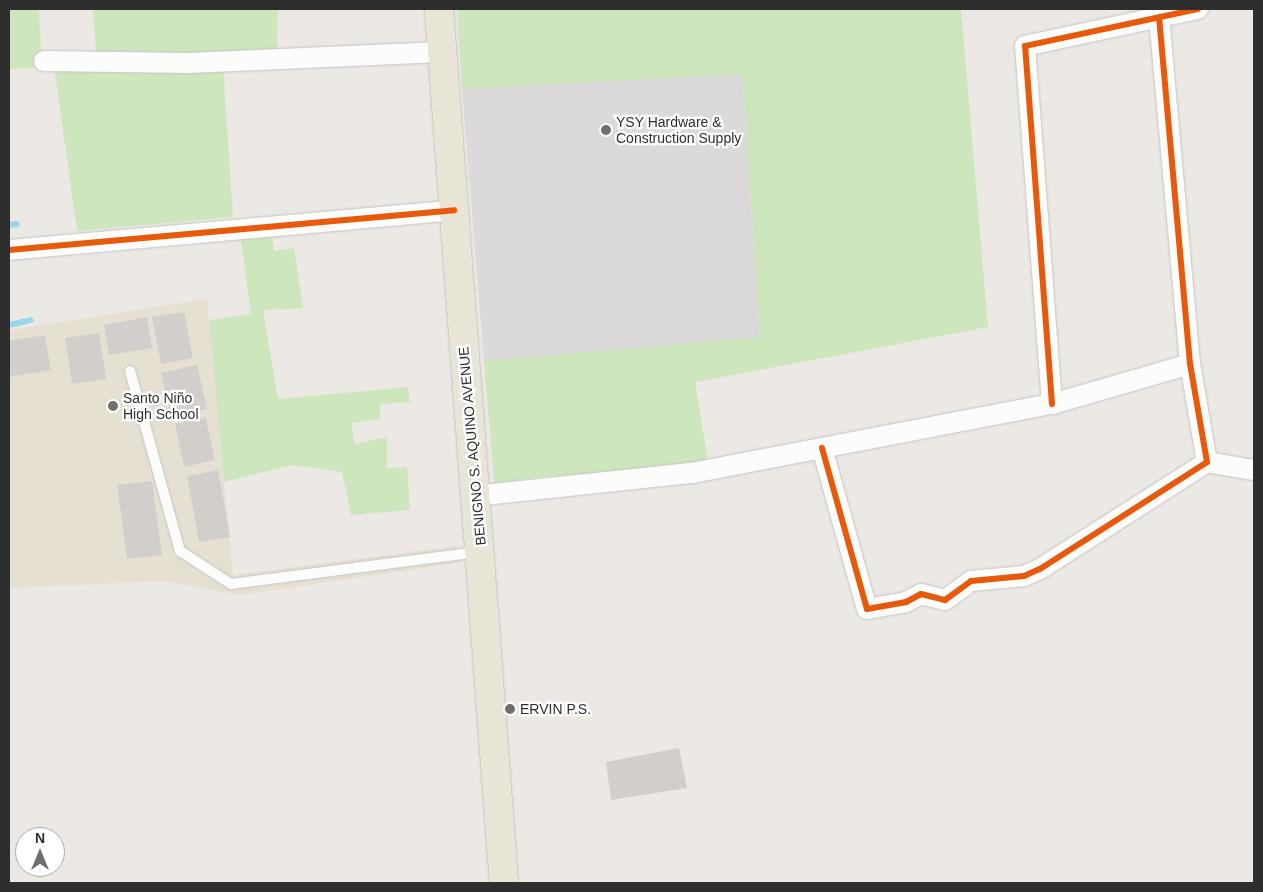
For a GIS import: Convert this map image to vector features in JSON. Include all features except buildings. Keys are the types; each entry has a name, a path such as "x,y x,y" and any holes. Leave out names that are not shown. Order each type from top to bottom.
{"main road":[{"name":"BENIGNO S. AQUINO AVENUE","path":"439,9 504,883"}],"street":[{"path":"1052,404 1024,46 1198,9"},
{"path":"1159,17 1190,364 1207,462"},
{"path":"44,61 189,63 442,52"},
{"path":"9,250 454,210"},
{"path":"476,496 692,473 1052,404 1190,364"},
{"path":"822,448 867,609 906,602 921,594 945,600 970,581 1024,576 1040,569 1207,462 1254,470"}],"lane":[{"path":"130,372 180,551 231,584 480,552"}],"shaded area":[{"path":"742,73 760,337 484,361 462,89"},
{"name":"Santo Niño High School","path":"207,299 233,575 457,546 458,563 240,595 163,581 9,588 9,330"}],"green space":[{"path":"9,9 39,9 41,54 96,54 93,9 278,9 277,50 222,52 233,217 77,231 54,66 9,69"},
{"path":"457,9 961,9 988,327 695,382 708,462 652,471 548,476 494,483 484,361 760,337 742,74 462,89"},
{"path":"272,236 274,251 294,248 303,308 263,310 278,399 408,387 410,402 380,404 380,419 351,423 355,444 387,437 387,468 407,467 410,510 351,515 342,472 292,465 224,482 209,320 251,314 241,239"}],"waterway":[{"path":"9,225 17,224"},
{"path":"9,325 30,320"}],"cycle path":[{"path":"1052,404 1025,46 1198,9"},
{"path":"822,448 867,609 906,602 921,594 945,600 971,581 1024,576 1040,569 1207,462 1190,364 1159,17"},
{"path":"9,250 454,210"}],"place":[{"name":"YSY Hardware & Construction Supply","path":"606,130"},
{"name":"Santo Niño High School","path":"113,406"},
{"name":"ERVIN P.S.","path":"510,709"}]}
